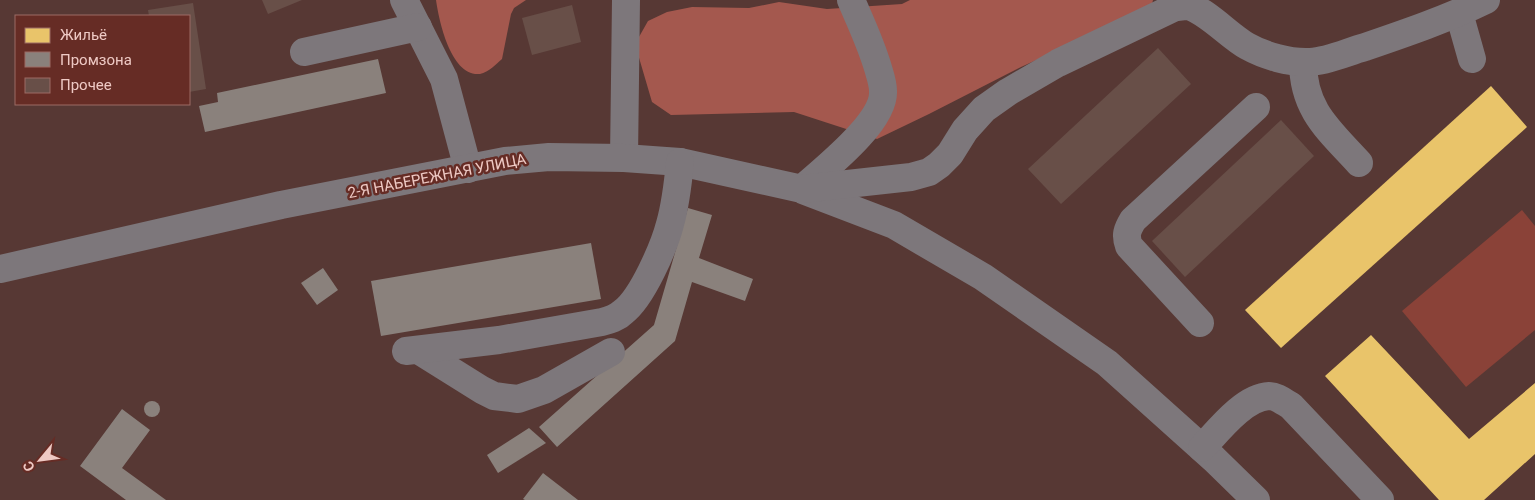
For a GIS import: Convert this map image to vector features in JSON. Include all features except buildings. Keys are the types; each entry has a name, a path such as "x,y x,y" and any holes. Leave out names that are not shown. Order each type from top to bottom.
{"street":[{"path":"404,0 444,79 468,169"},
{"path":"624,158 626,0"},
{"path":"851,0 870,42 883,91 882,103 867,128 802,190 894,225 983,277 1107,363 1202,448 1256,500"},
{"name":"2-Я НАБЕРЕЖНАЯ УЛИЦА","path":"0,269 281,205 505,161 536,158 624,158 680,162 802,190 911,177 928,172 939,165 950,154 965,130 984,109 1008,92 1058,63 1173,3 1198,11 1247,46 1272,56 1312,62 1414,31 1486,0"},
{"path":"1459,13 1472,59"},
{"path":"304,52 418,27"},
{"path":"1303,62 1303,77 1312,107 1359,163"},
{"path":"1200,322 1129,246 1126,237 1128,228 1133,220 1256,107"},
{"path":"611,352 544,390 518,399 494,396 412,351 500,340 613,319 629,308 643,286 670,226 676,199 680,162"},
{"path":"566,377 567,328"},
{"path":"1202,448 1236,413 1257,399 1270,396 1280,399 1291,406 1380,500"}],"shaded area":[{"path":"436,0 526,0 514,8 511,14 502,59 489,70 480,74 470,73 461,67 454,57 448,46 440,21"},
{"path":"910,0 1153,0 1151,8 1021,67 877,139 794,112 671,115 652,102 635,44 648,21 667,12 692,7 749,8 779,2 827,9 902,4"},
{"path":"1522,210 1535,226 1535,330 1466,387 1402,311"}]}
